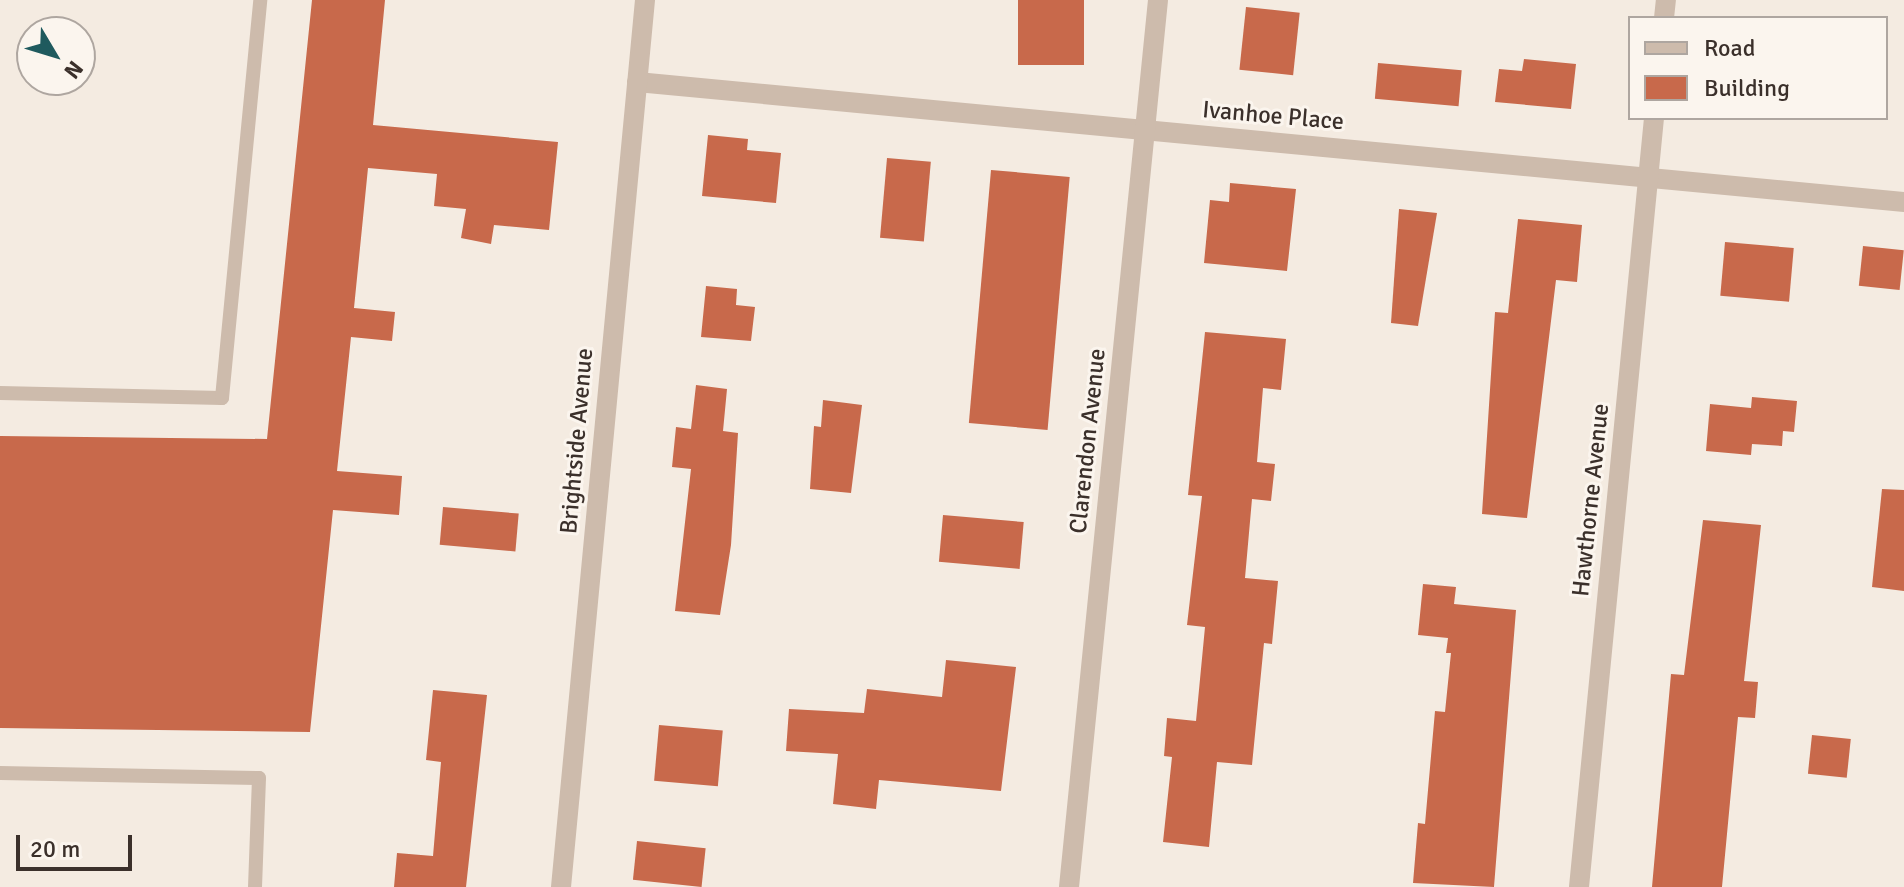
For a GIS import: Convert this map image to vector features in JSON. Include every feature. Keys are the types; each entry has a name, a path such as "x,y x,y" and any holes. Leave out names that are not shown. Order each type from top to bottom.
{"street":[{"name":"Brightside Avenue","path":"561,887 645,0"},
{"name":"Clarendon Avenue","path":"1069,887 1158,0"},
{"name":"Ivanhoe Place","path":"637,82 1904,202"},
{"name":"Hawthorne Avenue","path":"1579,887 1654,120"}],"lane":[{"path":"0,393 222,398 260,0"},
{"path":"0,773 259,778 255,887"}],"building":[{"path":"312,0 385,0 373,125 558,142 549,230 494,225 491,244 461,238 466,209 434,206 437,174 368,168 354,308 395,312 392,341 351,337 337,471 402,476 399,515 333,510 310,732 0,728 0,436 267,439"},
{"path":"1018,0 1084,0 1084,65 1018,65"},
{"path":"1246,7 1300,13 1293,75 1239,70"},
{"path":"1524,59 1576,64 1571,109 1495,102 1499,69 1522,71"},
{"path":"1378,63 1462,70 1459,106 1375,99"},
{"path":"708,135 748,139 747,150 781,153 776,203 702,196"},
{"path":"887,158 931,162 924,242 880,238"},
{"path":"991,170 1070,177 1048,430 969,423"},
{"path":"1230,183 1296,189 1287,271 1204,263 1210,200 1229,202"},
{"path":"1399,209 1437,213 1418,326 1391,323"},
{"path":"1518,219 1582,225 1577,282 1556,280 1527,518 1482,514 1495,312 1508,313"},
{"path":"1725,242 1794,248 1789,302 1720,296"},
{"path":"1863,246 1904,250 1900,290 1859,286"},
{"path":"706,286 737,289 736,305 755,307 751,341 701,337"},
{"path":"1205,332 1286,339 1281,390 1263,388 1257,462 1275,464 1271,501 1252,499 1245,578 1278,581 1272,644 1264,643 1252,765 1217,762 1209,847 1163,842 1172,757 1164,756 1167,718 1196,721 1205,627 1187,625 1202,496 1188,495"},
{"path":"696,385 727,389 723,431 738,433 731,545 720,615 675,611 691,469 672,467 676,427 691,429"},
{"path":"1752,397 1797,401 1794,432 1783,431 1782,446 1752,444 1751,455 1706,451 1710,404 1751,408"},
{"path":"823,400 862,405 851,493 810,489 814,426 821,427"},
{"path":"1882,489 1904,490 1904,591 1872,587"},
{"path":"443,507 519,514 515,551 440,545"},
{"path":"943,515 1024,522 1020,569 939,562"},
{"path":"1703,520 1761,525 1744,681 1758,682 1755,718 1738,717 1722,887 1652,887 1671,674 1684,675"},
{"path":"1423,584 1456,587 1454,604 1516,610 1494,887 1413,883 1418,823 1425,824 1435,711 1445,712 1451,653 1446,653 1448,638 1418,635"},
{"path":"946,660 1016,667 1001,791 879,780 876,809 833,804 838,754 786,751 789,709 864,713 867,689 942,697"},
{"path":"433,690 487,695 466,887 394,887 397,853 433,856 441,762 426,760"},
{"path":"659,725 723,731 718,786 654,781"},
{"path":"1812,735 1851,739 1847,778 1808,774"},
{"path":"637,841 706,848 702,887 633,880"}]}
